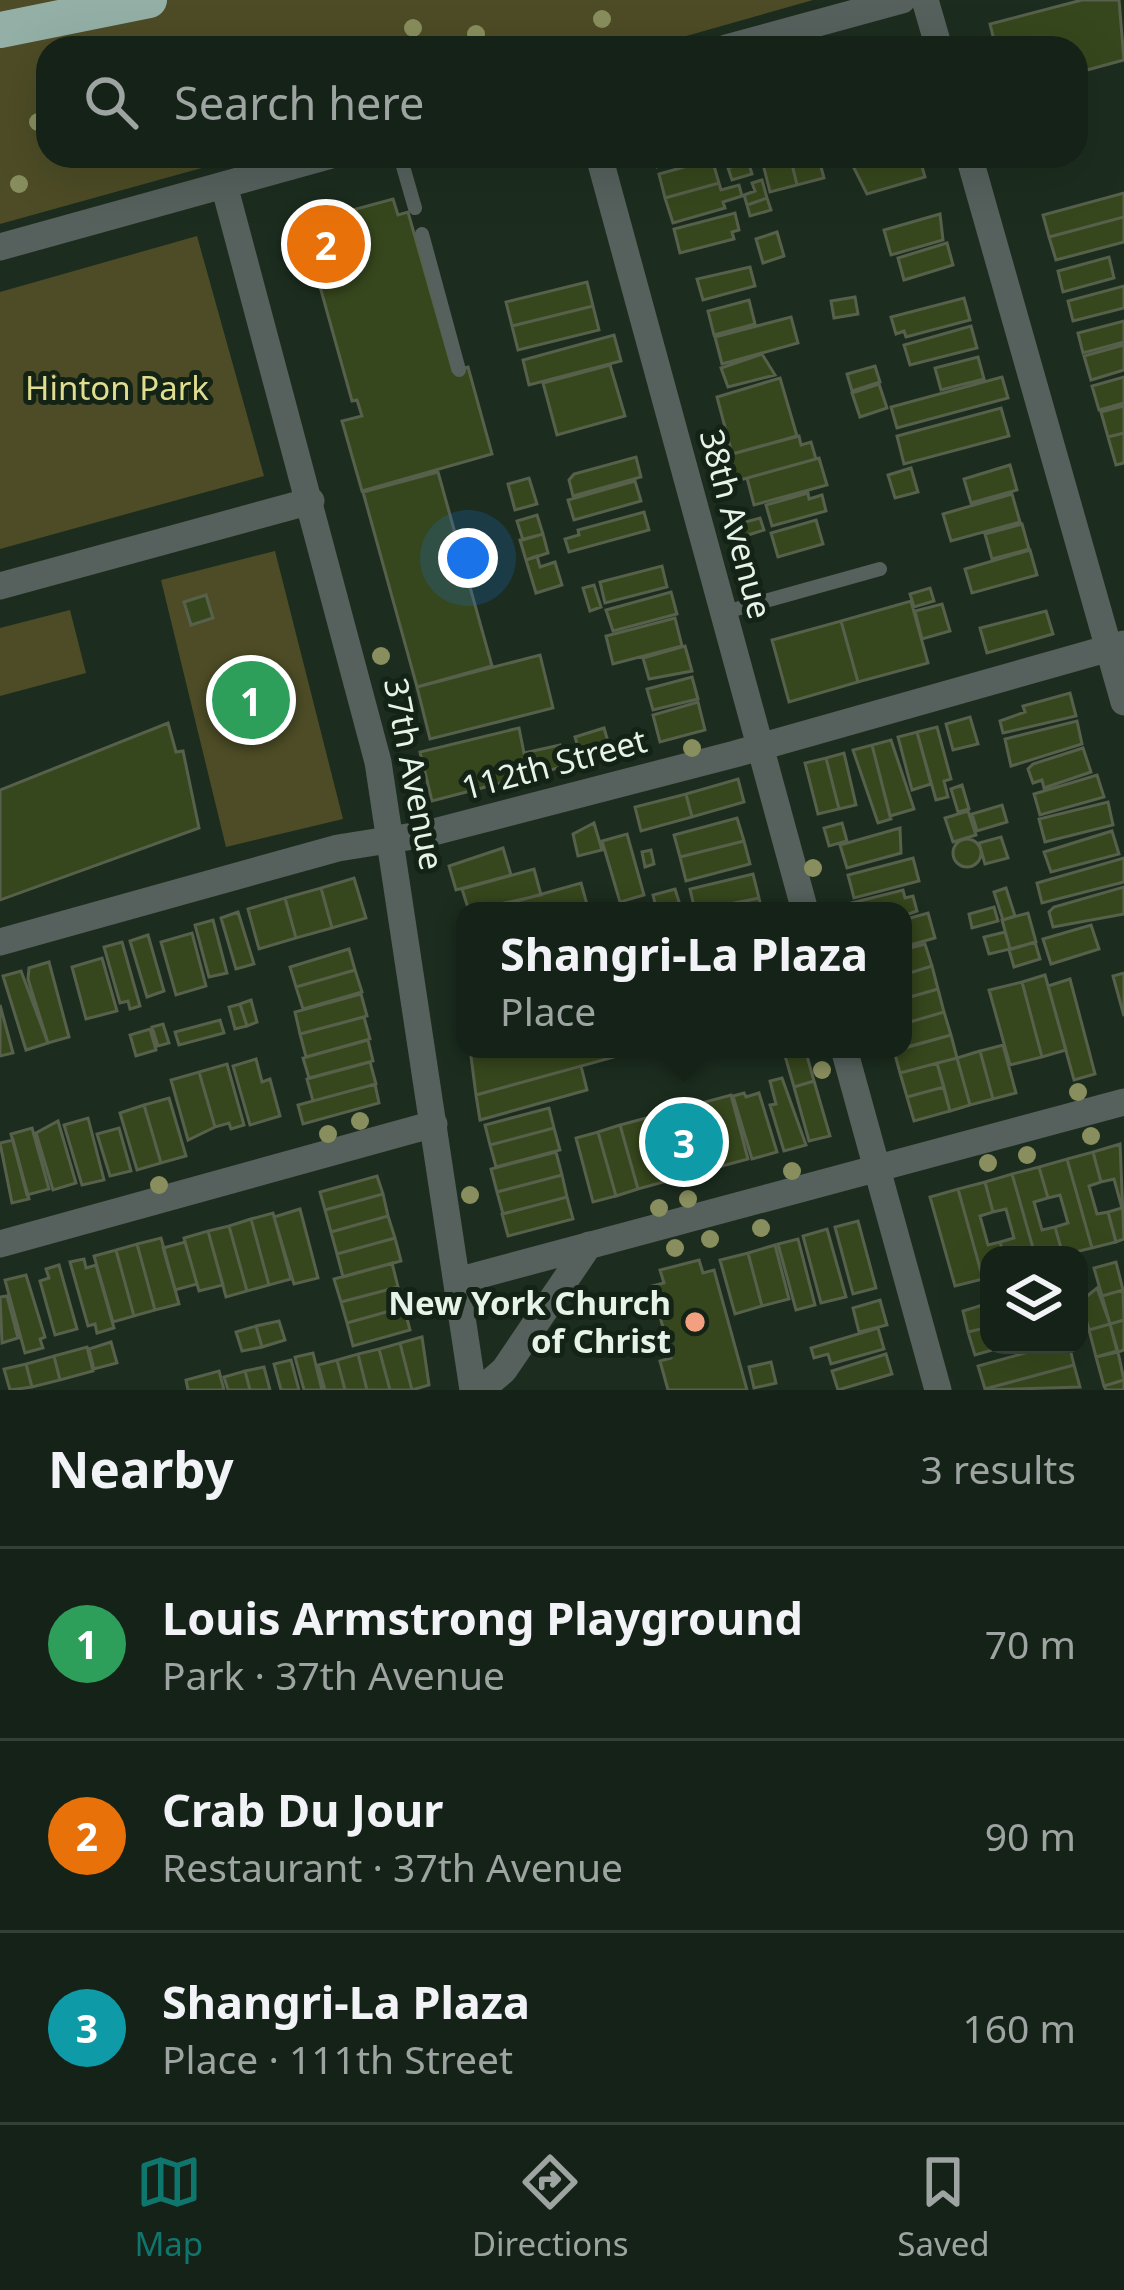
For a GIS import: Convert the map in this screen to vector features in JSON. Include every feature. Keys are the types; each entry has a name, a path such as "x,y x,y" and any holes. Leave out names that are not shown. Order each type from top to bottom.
{"highway":[{"path":"0,30 149,0"}],"street":[{"path":"770,36 902,0"},
{"path":"925,0 936,36"},
{"path":"0,248 285,168"},
{"name":"38th Avenue","path":"602,168 802,902"},
{"path":"973,168 1117,646 1124,702"},
{"name":"37th Avenue","path":"224,185 357,668 393,841 477,1390"},
{"path":"0,586 310,501"},
{"name":"112th Street","path":"0,942 338,848 393,841 758,747 1117,646"},
{"path":"847,1058 938,1390"},
{"path":"457,1281 1124,1102"},
{"path":"0,1244 434,1124"},
{"path":"477,1390 504,1370 589,1245"}],"lane":[{"path":"403,168 415,208"},
{"path":"422,234 459,370"},
{"path":"722,614 880,569"}],"green space":[{"path":"0,0 813,0 686,36 36,36 36,168 202,168 0,224"},
{"name":"Hinton Park","path":"197,236 264,476 0,549 0,292"},
{"path":"275,551 343,819 226,847 161,580"},
{"path":"70,610 86,673 0,696 0,628"}],"building":[{"path":"1082,0 1119,0 1124,60 1088,70 1088,36 993,36 990,24"},
{"path":"680,168 715,168 719,183 665,198 659,174"},
{"path":"728,168 750,168 752,174 732,180"},
{"path":"764,168 793,168 797,185 770,192"},
{"path":"793,168 821,168 824,178 797,185"},
{"path":"854,168 922,168 925,177 867,194"},
{"path":"762,180 767,198 747,205 744,195 755,191 752,183"},
{"path":"719,183 721,190 739,185 742,196 723,202 725,208 673,223 665,198"},
{"path":"1124,193 1124,217 1049,237 1043,215"},
{"path":"767,198 771,210 750,216 747,205"},
{"path":"393,199 398,215 408,212 453,371 468,367 492,454 362,491 342,421 362,416 357,400 352,401 307,240 339,231 334,215"},
{"path":"735,213 739,230 732,232 734,239 680,253 674,229"},
{"path":"940,214 943,240 891,255 884,230"},
{"path":"1124,217 1124,242 1056,260 1049,237"},
{"path":"777,232 784,256 763,263 756,239"},
{"path":"947,243 953,265 904,280 898,258"},
{"path":"1109,257 1114,278 1063,292 1058,271"},
{"path":"750,267 755,286 703,300 697,279"},
{"path":"587,282 593,306 512,326 506,302"},
{"path":"1124,286 1124,308 1073,321 1068,301"},
{"path":"855,297 858,314 834,318 831,301"},
{"path":"964,298 970,320 906,337 904,331 896,334 891,317"},
{"path":"749,300 755,324 714,335 708,311"},
{"path":"593,306 599,330 518,350 512,326"},
{"path":"791,317 798,343 722,364 715,337"},
{"path":"1124,321 1124,342 1083,353 1078,333"},
{"path":"971,326 977,348 910,365 904,345"},
{"path":"614,335 621,361 529,385 523,360"},
{"path":"1124,345 1124,370 1091,380 1084,356"},
{"path":"762,354 775,375 728,387 721,368"},
{"path":"978,357 984,379 941,390 935,368"},
{"path":"610,365 625,416 557,435 543,383"},
{"path":"875,366 880,382 852,391 847,374"},
{"path":"1002,377 1008,398 897,428 891,407"},
{"path":"1124,377 1124,403 1099,410 1092,386"},
{"path":"780,378 797,436 732,454 717,397"},
{"path":"879,384 887,408 860,417 852,393"},
{"path":"1124,406 1124,433 1108,437 1101,412"},
{"path":"1001,408 1009,436 904,464 897,436"},
{"path":"1124,433 1124,463 1116,465 1108,437"},
{"path":"799,436 801,445 811,442 816,459 733,482 725,456"},
{"path":"636,457 641,477 573,496 569,480 574,474"},
{"path":"819,458 827,485 754,505 747,478"},
{"path":"1010,465 1017,490 971,503 964,479"},
{"path":"911,468 918,492 895,498 888,475"},
{"path":"438,472 492,666 417,687 363,492"},
{"path":"529,478 537,504 515,510 508,484"},
{"path":"635,481 641,501 574,520 568,500"},
{"path":"808,493 809,499 822,495 826,511 772,526 766,505"},
{"path":"1012,494 1020,522 951,541 943,514"},
{"path":"644,512 649,530 569,552 565,539 579,535 578,530"},
{"path":"537,515 543,534 523,540 517,521"},
{"path":"760,518 764,530 742,537 738,524"},
{"path":"816,520 823,544 778,557 771,533"},
{"path":"1022,524 1029,549 992,559 985,534"},
{"path":"543,534 548,553 526,560 520,540"},
{"path":"1030,550 1037,575 972,593 965,569"},
{"path":"537,556 540,567 555,562 562,585 536,593 526,560"},
{"path":"662,566 667,587 605,603 600,582"},
{"path":"594,585 601,607 590,611 583,588"},
{"path":"930,588 934,601 914,607 910,594"},
{"path":"671,592 677,614 613,631 606,610"},
{"path":"206,595 213,618 191,625 184,602"},
{"path":"911,601 928,663 858,682 841,621"},
{"path":"942,604 950,631 922,639 915,611"},
{"path":"1046,611 1053,634 987,653 980,628"},
{"path":"675,618 682,646 613,664 606,636"},
{"path":"841,621 858,682 789,702 772,640"},
{"path":"685,646 692,671 649,679 643,658"},
{"path":"540,655 553,708 430,739 417,687"},
{"path":"692,677 698,699 653,710 647,689"},
{"path":"1070,693 1076,716 1003,733 1000,721 1025,712 1023,706"},
{"path":"698,702 705,730 660,742 653,715"},
{"path":"970,717 978,744 953,750 946,724"},
{"path":"1077,721 1082,744 1011,766 1005,739"},
{"path":"168,723 176,752 183,751 199,828 0,900 0,790"},
{"path":"937,727 951,779 944,781 948,797 936,800 917,732"},
{"path":"519,728 524,753 560,745 566,766 432,801 420,752"},
{"path":"604,728 612,755 583,763 575,737"},
{"path":"917,732 931,784 912,790 898,737"},
{"path":"891,740 914,809 890,816 872,745"},
{"path":"872,745 891,819 878,823 853,750"},
{"path":"1083,748 1091,772 1044,788 1042,780 1033,783 1028,769 1033,764"},
{"path":"844,753 856,805 839,809 826,758"},
{"path":"826,758 839,809 818,814 805,763"},
{"path":"1097,775 1104,797 1040,815 1034,794"},
{"path":"738,779 744,802 692,817 686,794"},
{"path":"962,785 969,809 958,812 951,789"},
{"path":"686,794 692,817 641,831 635,807"},
{"path":"1108,802 1113,825 1045,842 1039,819"},
{"path":"1002,805 1007,822 977,831 972,814"},
{"path":"968,811 976,835 953,842 945,818"},
{"path":"737,818 744,841 680,857 674,835"},
{"path":"594,823 602,850 578,856 573,834"},
{"path":"842,823 847,841 829,846 824,828"},
{"path":"900,828 901,853 847,868 840,845"},
{"path":"1112,831 1119,854 1051,872 1044,852"},
{"path":"627,834 644,895 620,902 602,841"},
{"path":"1001,837 1008,858 985,864 979,843"},
{"path":"967,839 977,843 981,853 977,863 967,867 957,863 953,853 957,843"},
{"path":"744,841 750,864 686,881 680,857"},
{"path":"503,848 511,875 456,890 449,866"},
{"path":"651,850 654,864 645,867 642,852"},
{"path":"913,858 919,881 854,898 848,875"},
{"path":"1124,858 1124,882 1042,903 1037,883"},
{"path":"534,869 541,895 510,902 466,902 462,889"},
{"path":"753,874 759,898 693,902 690,889"},
{"path":"354,878 366,918 332,928 321,888"},
{"path":"581,883 586,902 514,902"},
{"path":"1124,887 1124,914 1053,927 1049,912 1054,907"},
{"path":"321,888 332,928 296,938 285,898"},
{"path":"1006,888 1015,916 1003,920 994,892"},
{"path":"675,889 679,902 655,902 653,895"},
{"path":"903,890 905,898 913,896 917,911 912,913 912,902 855,902"},
{"path":"285,898 296,938 259,949 248,909"},
{"path":"994,907 998,921 972,928 969,914"},
{"path":"238,912 254,964 236,969 221,918"},
{"path":"928,913 935,938 912,944 912,917"},
{"path":"1028,913 1036,942 1010,949 1002,920"},
{"path":"213,920 227,973 209,977 195,925"},
{"path":"1091,925 1099,949 1051,964 1043,939"},
{"path":"1005,932 1010,949 989,954 984,937"},
{"path":"192,933 206,986 176,995 161,942"},
{"path":"148,935 164,991 147,997 130,941"},
{"path":"122,942 140,1006 130,1009 128,1001 120,1003 104,947"},
{"path":"1035,942 1040,959 1014,967 1009,950"},
{"path":"925,944 932,966 912,972 912,948"},
{"path":"349,949 355,970 296,987 290,967"},
{"path":"102,958 117,1011 86,1019 72,967"},
{"path":"49,962 69,1037 48,1043 28,979 29,968"},
{"path":"932,966 938,989 912,996 912,972"},
{"path":"355,970 362,992 303,1009 296,987"},
{"path":"21,971 48,1043 26,1050 3,976"},
{"path":"1124,973 1124,1016 1113,976"},
{"path":"1045,975 1066,1050 1042,1057 1022,982"},
{"path":"1070,979 1095,1074 1074,1080 1048,986"},
{"path":"1022,982 1042,1057 1010,1065 989,990"},
{"path":"938,989 944,1012 912,1021 912,996"},
{"path":"361,994 367,1016 300,1034 295,1012"},
{"path":"251,1000 257,1022 247,1026 240,1004"},
{"path":"240,1004 247,1026 235,1029 229,1007"},
{"path":"0,1005 13,1053 0,1056"},
{"path":"944,1012 951,1035 912,1046 912,1021"},
{"path":"364,1017 370,1039 306,1057 300,1034"},
{"path":"220,1020 224,1033 179,1045 175,1032"},
{"path":"163,1024 169,1043 158,1046 152,1027"},
{"path":"150,1029 156,1050 136,1056 130,1035"},
{"path":"951,1035 957,1058 900,1073 896,1058 912,1058 912,1046"},
{"path":"368,1040 373,1061 309,1078 303,1058"},
{"path":"1003,1045 1016,1093 993,1099 980,1051"},
{"path":"980,1051 993,1099 970,1105 957,1058"},
{"path":"471,1058 610,1058 476,1095"},
{"path":"786,1058 808,1058 814,1081 794,1087"},
{"path":"957,1058 970,1105 950,1111 937,1063"},
{"path":"256,1059 262,1082 270,1079 280,1116 250,1125 233,1066"},
{"path":"370,1062 376,1084 313,1101 307,1079"},
{"path":"937,1063 944,1087 907,1097 900,1073"},
{"path":"227,1064 244,1125 231,1129 229,1123 215,1127 199,1072"},
{"path":"581,1066 587,1090 480,1120 476,1095"},
{"path":"199,1072 215,1127 188,1140 171,1080"},
{"path":"782,1078 806,1145 784,1151 770,1105 776,1104 770,1081"},
{"path":"814,1081 830,1136 809,1141 794,1087"},
{"path":"375,1084 379,1103 303,1124 298,1105"},
{"path":"944,1087 950,1111 914,1121 907,1097"},
{"path":"744,1093 746,1097 759,1093 777,1152 752,1159 733,1096"},
{"path":"731,1095 748,1159 638,1189 620,1125"},
{"path":"169,1098 186,1156 161,1163 144,1105"},
{"path":"144,1105 161,1163 137,1170 120,1113"},
{"path":"549,1108 554,1128 490,1145 485,1125"},
{"path":"88,1118 104,1180 82,1185 64,1125"},
{"path":"58,1121 76,1183 53,1190 36,1133"},
{"path":"620,1125 638,1189 616,1196 598,1132"},
{"path":"32,1128 49,1189 27,1195 11,1134"},
{"path":"119,1128 131,1171 110,1176 97,1134"},
{"path":"554,1128 560,1150 496,1167 490,1145"},
{"path":"598,1132 616,1196 593,1202 576,1138"},
{"path":"13,1140 29,1199 12,1203 0,1143"},
{"path":"1120,1144 1124,1239 1116,1242 1108,1212 1122,1208 1114,1179 1101,1182 1093,1152"},
{"path":"556,1152 562,1175 497,1192 491,1169"},
{"path":"1093,1152 1101,1182 1089,1186 1097,1214 1108,1212 1116,1242 1092,1248 1067,1159"},
{"path":"1067,1159 1092,1248 1060,1246 1055,1227 1068,1223 1060,1195 1048,1198 1039,1167"},
{"path":"1039,1167 1048,1198 1034,1202 1042,1230 1055,1227 1060,1246 1032,1246 1012,1174"},
{"path":"1012,1174 1032,1246 1001,1246 1000,1242 1014,1238 1006,1209 993,1212 985,1182"},
{"path":"562,1175 567,1197 503,1214 497,1192"},
{"path":"377,1176 383,1194 325,1210 320,1192"},
{"path":"985,1182 993,1212 980,1216 988,1245 1000,1242 1001,1246 980,1246 980,1268 958,1189"},
{"path":"958,1189 980,1280 955,1286 930,1197"},
{"path":"383,1194 388,1216 331,1232 325,1210"},
{"path":"567,1197 573,1219 508,1236 502,1214"},
{"path":"300,1209 318,1278 294,1284 274,1217"},
{"path":"273,1213 291,1279 269,1285 251,1219"},
{"path":"388,1216 395,1238 337,1254 331,1232"},
{"path":"251,1219 269,1285 247,1291 229,1226"},
{"path":"858,1221 876,1288 853,1294 835,1227"},
{"path":"229,1226 247,1291 226,1297 208,1231"},
{"path":"827,1229 846,1297 821,1303 803,1236"},
{"path":"208,1231 223,1285 199,1291 184,1238"},
{"path":"161,1238 179,1304 155,1310 137,1244"},
{"path":"395,1238 401,1261 343,1277 337,1254"},
{"path":"798,1239 815,1305 796,1310 778,1244"},
{"path":"185,1242 197,1284 175,1290 163,1248"},
{"path":"137,1244 155,1310 134,1316 116,1250"},
{"path":"775,1245 789,1299 762,1306 748,1253"},
{"path":"116,1250 134,1316 113,1322 94,1256"},
{"path":"748,1253 762,1306 735,1314 720,1260"},
{"path":"84,1259 86,1268 96,1265 114,1328 97,1333 95,1324 88,1326 70,1262"},
{"name":"New York Church of Christ","path":"699,1260 703,1273 714,1270 747,1390 668,1390 660,1361 671,1358 652,1286 664,1283 660,1270"},
{"path":"1116,1262 1123,1290 1102,1296 1094,1268"},
{"path":"392,1263 398,1287 341,1302 334,1279"},
{"path":"59,1265 77,1329 55,1335 40,1281 49,1278 46,1269"},
{"path":"26,1275 45,1337 40,1339 43,1348 25,1353 5,1280"},
{"path":"398,1287 404,1307 347,1323 341,1302"},
{"path":"1097,1288 1110,1324 1089,1330 1088,1295"},
{"path":"1123,1290 1124,1320 1110,1324 1102,1296"},
{"path":"7,1296 18,1338 2,1343 0,1297"},
{"path":"880,1300 887,1325 859,1332 853,1308"},
{"path":"980,1306 980,1329 968,1332 963,1311"},
{"path":"404,1307 410,1330 353,1346 347,1323"},
{"path":"1124,1320 1124,1350 1118,1352 1110,1324"},
{"path":"279,1321 285,1340 262,1347 256,1326"},
{"path":"1110,1324 1117,1351 1096,1357 1089,1330"},
{"path":"256,1326 262,1347 242,1351 236,1332"},
{"path":"878,1328 884,1349 831,1364 828,1354 814,1358 811,1348"},
{"path":"980,1329 980,1354 975,1355 968,1332"},
{"path":"422,1337 429,1385 412,1390 400,1343"},
{"path":"111,1342 117,1363 94,1369 89,1349"},
{"path":"400,1343 412,1390 390,1390 379,1349"},
{"path":"87,1347 93,1371 60,1380 54,1356"},
{"path":"379,1349 390,1390 367,1390 358,1354"},
{"path":"1118,1352 1124,1380 1104,1386 1096,1357"},
{"path":"313,1353 322,1390 304,1390 295,1357"},
{"path":"358,1354 367,1390 345,1390 337,1360"},
{"path":"886,1354 892,1374 838,1390 832,1371"},
{"path":"1021,1354 1071,1354 1074,1365 985,1389 978,1366"},
{"path":"54,1356 60,1380 32,1387 26,1364"},
{"path":"291,1360 299,1390 281,1390 274,1364"},
{"path":"337,1360 345,1390 325,1390 318,1365"},
{"path":"771,1362 776,1383 754,1388 749,1367"},
{"path":"26,1364 32,1387 10,1390 4,1369"},
{"path":"1074,1365 1080,1387 985,1390 985,1389"},
{"path":"264,1367 270,1390 250,1390 245,1371"},
{"path":"219,1371 224,1390 188,1390 186,1380"},
{"path":"245,1371 250,1390 228,1390 224,1377"},
{"path":"1124,1380 1124,1390 1104,1386"}],"place":[{"name":"Crab Du Jour","path":"326,244"},
{"name":"Louis Armstrong Playground","path":"251,700"},
{"name":"Shangri-La Plaza","path":"684,1142"},
{"name":"New York Church of Christ","path":"695,1322"}]}
